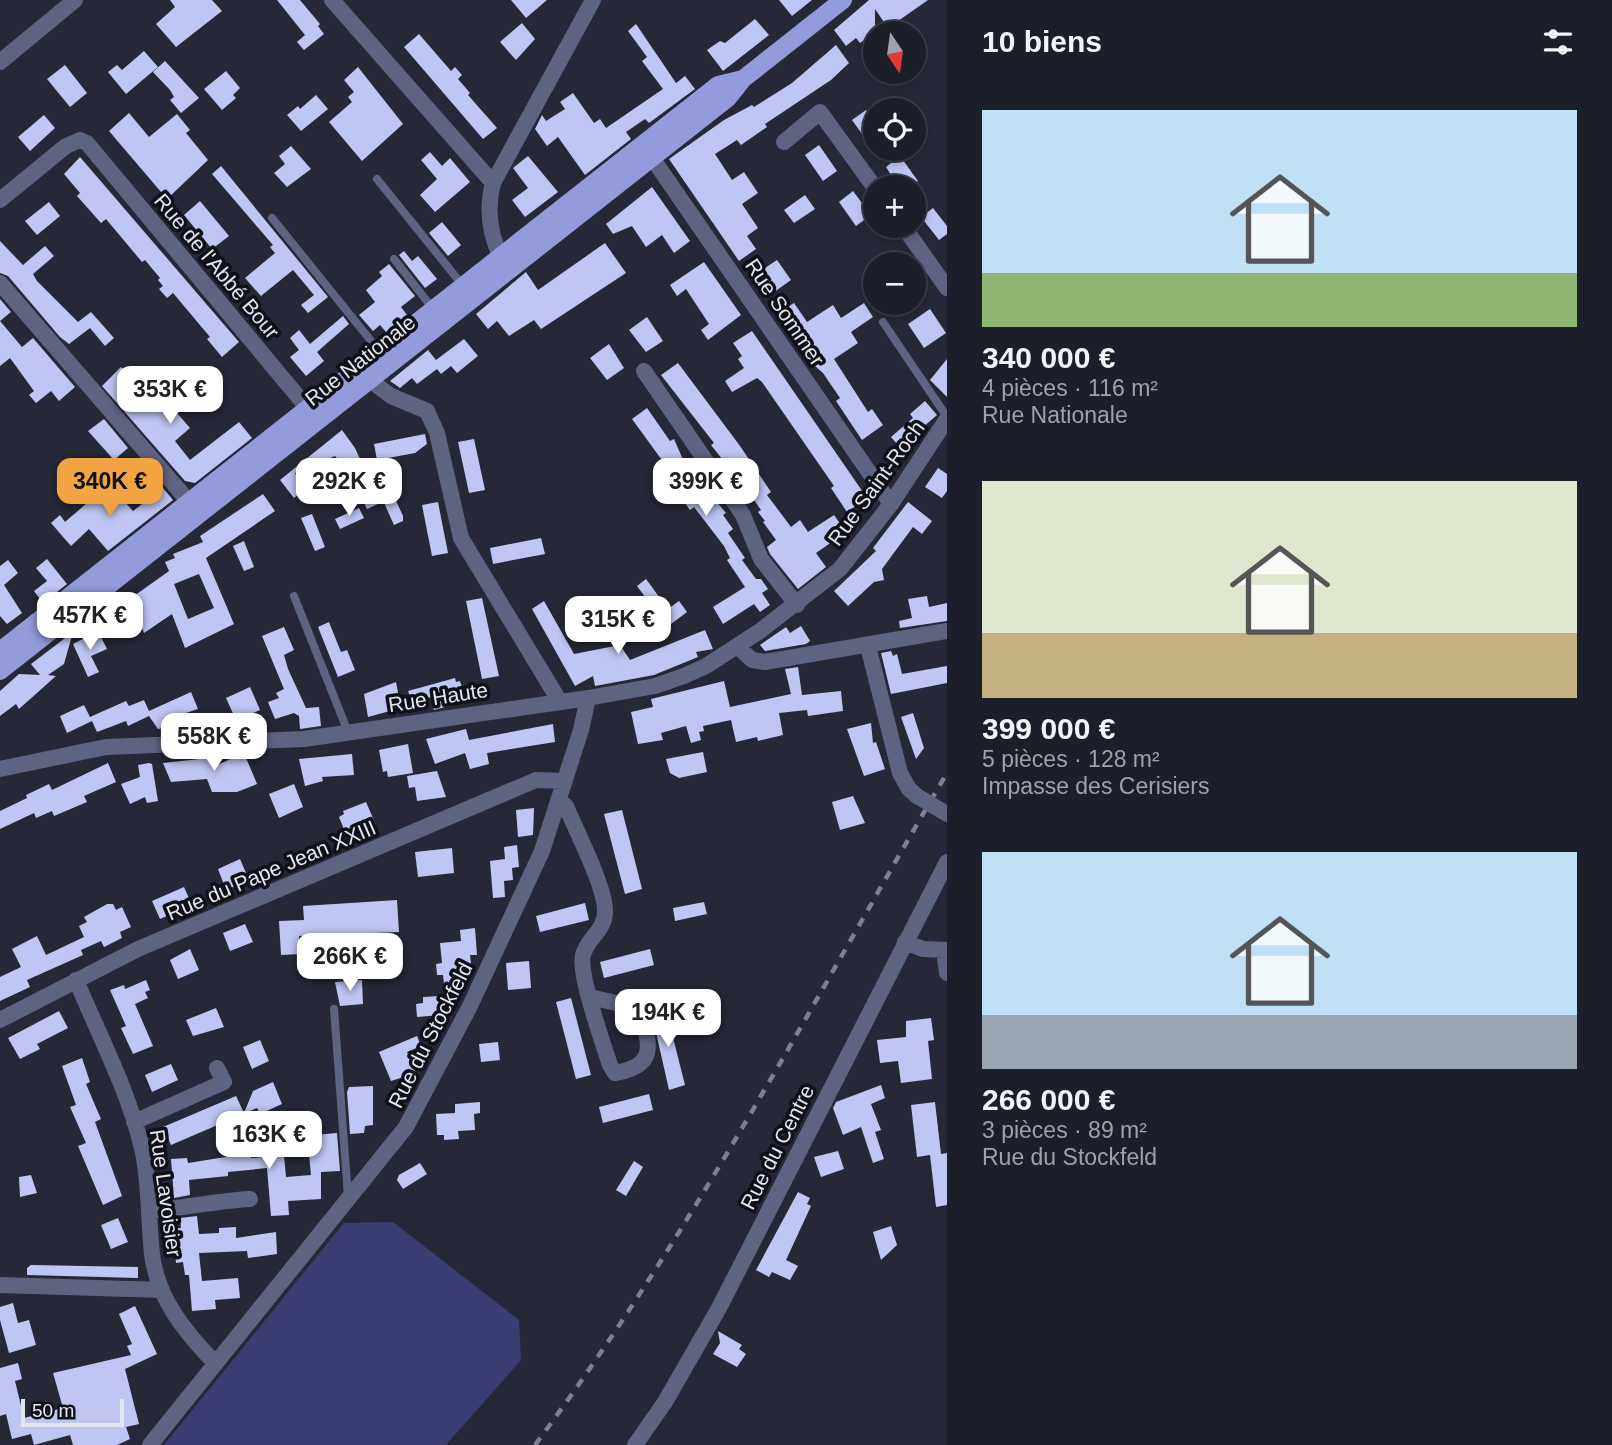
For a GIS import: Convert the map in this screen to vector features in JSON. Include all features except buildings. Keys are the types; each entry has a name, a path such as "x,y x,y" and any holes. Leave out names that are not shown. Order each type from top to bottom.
{"main road":[{"name":"Rue Nationale","path":"0,671 82,597 648,151 728,98 743,79 843,0"},
{"name":"Rue Nationale","path":"0,651 82,597"}],"street":[{"path":"0,62 75,0"},
{"path":"332,0 493,183"},
{"path":"505,265 490,233 489,197 493,183 593,0"},
{"path":"784,142 820,112 866,175"},
{"name":"Rue de l'Abbé Bour","path":"0,200 66,146 80,140 87,143 314,415"},
{"name":"Rue Sommer","path":"648,151 891,504"},
{"path":"912,238 947,288"},
{"path":"0,284 195,509"},
{"path":"644,371 743,515 761,559 797,605"},
{"path":"363,376 391,396 428,411 437,433 461,538 560,702"},
{"name":"Rue Saint-Roch","path":"737,646 797,605 840,569 891,504 947,418"},
{"path":"737,646 752,660 765,662 947,631"},
{"name":"Rue Haute","path":"0,769 106,747 304,739 655,687 706,666 737,646"},
{"path":"868,646 900,773 909,789 917,796 947,814"},
{"name":"Rue du Stockfeld","path":"149,1445 348,1196 406,1128 430,1087 542,851 588,698"},
{"name":"Rue du Pape Jean XXIII","path":"0,1020 76,980 198,923 536,780 565,781"},
{"path":"559,800 566,806 605,905 603,922 582,955 590,997 610,1065 615,1073 629,1071 643,1062 648,1054 649,1042 641,1013 590,997"},
{"name":"Rue du Centre","path":"635,1445 665,1402 719,1308 947,862"},
{"path":"905,942 923,949 946,950 947,973"},
{"name":"Rue Lavoisier","path":"76,980 134,1122 144,1159 152,1255 162,1290 180,1324 215,1363"},
{"path":"134,1122 224,1082 217,1068"},
{"path":"149,1211 197,1208 208,1201 250,1199"},
{"path":"0,1285 162,1290"}],"lane":[{"path":"377,179 469,293"},
{"path":"272,218 386,358"},
{"path":"394,259 439,316"},
{"path":"883,322 947,418"},
{"path":"294,596 348,732"},
{"path":"334,1009 348,1196"}],"shaded area":[{"path":"393,1222 519,1320 521,1360 446,1445 164,1445 344,1223"}],"railway":[{"path":"535,1445 647,1283 699,1199 947,773"}]}
